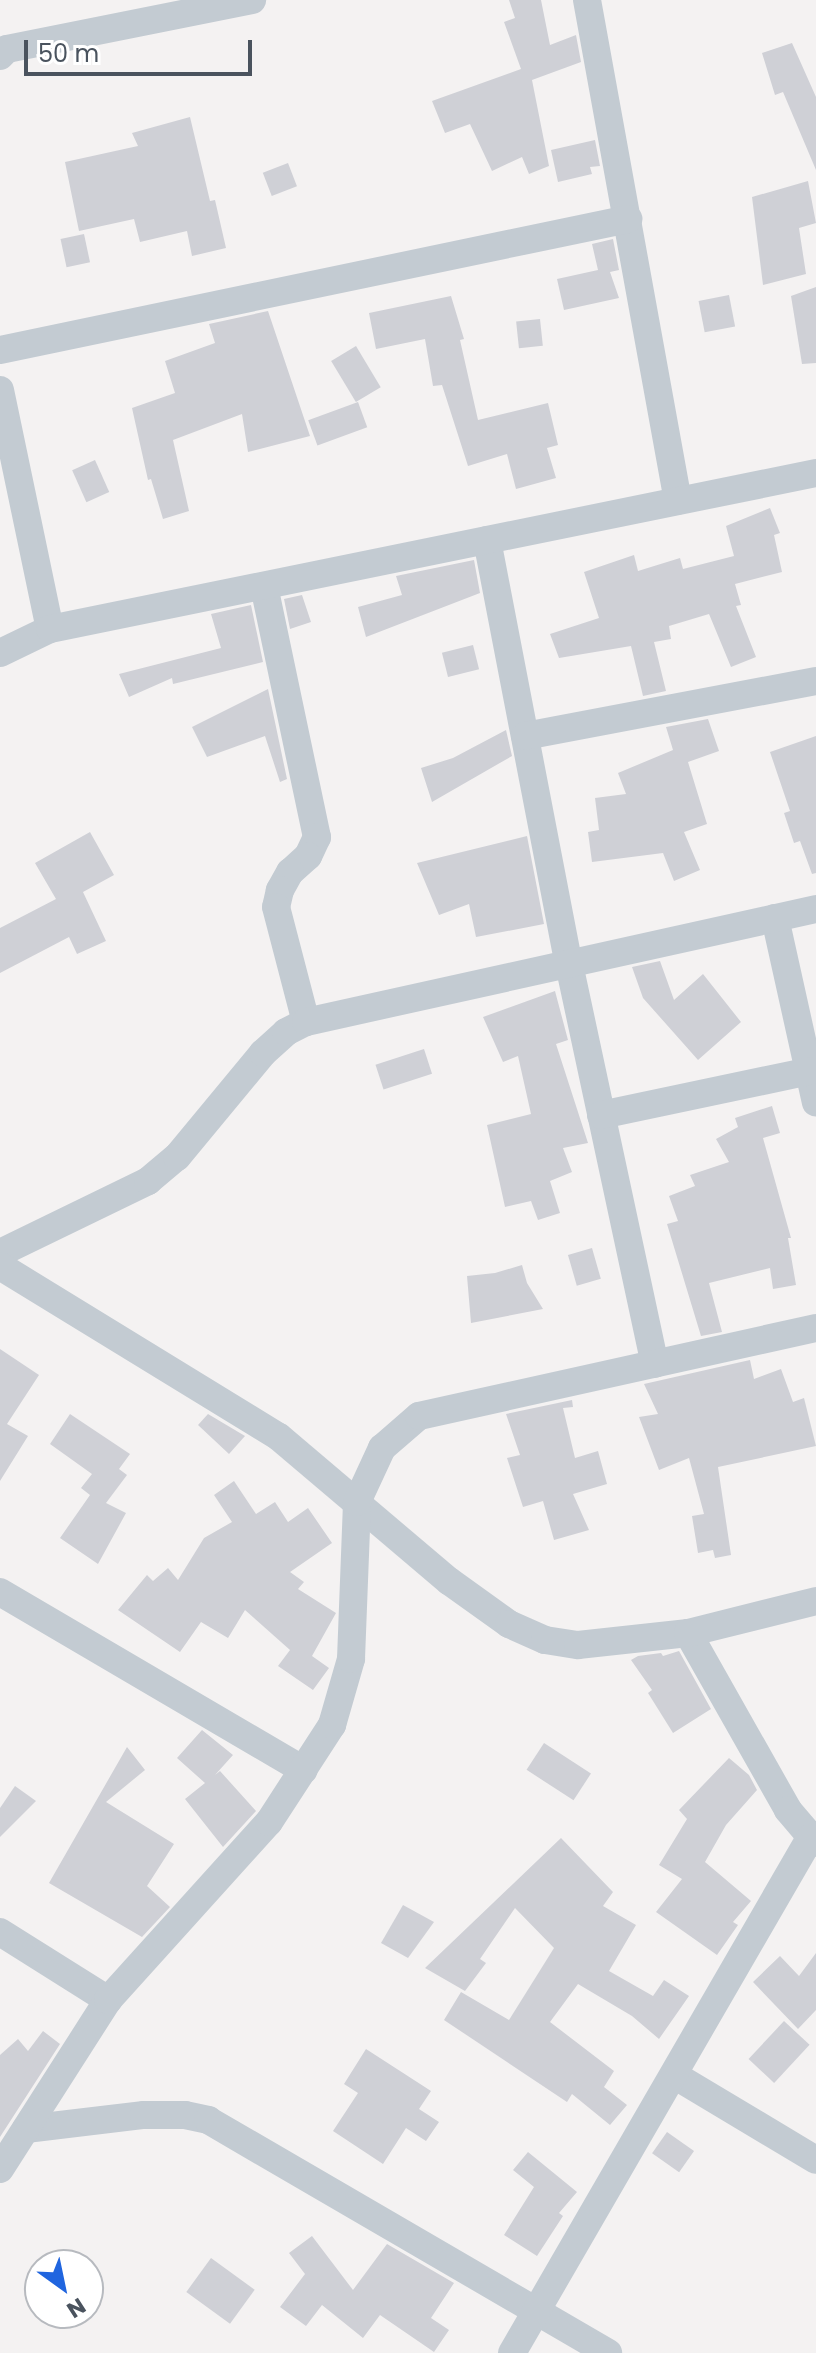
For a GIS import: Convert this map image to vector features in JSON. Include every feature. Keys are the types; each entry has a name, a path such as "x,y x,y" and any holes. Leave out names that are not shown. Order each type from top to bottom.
{"street":[{"path":"0,56 7,49 252,0"},
{"path":"587,0 678,501"},
{"path":"0,350 628,219"},
{"path":"0,390 50,629"},
{"path":"0,653 50,629 816,473"},
{"path":"487,540 569,964 655,1364"},
{"path":"264,586 317,837 308,856 290,872 280,890 276,907 306,1022"},
{"path":"525,736 816,681"},
{"path":"0,1253 148,1181 177,1157 263,1053 286,1032 306,1022 816,909"},
{"path":"775,918 816,1103"},
{"path":"601,1115 809,1071"},
{"path":"0,1266 279,1437 449,1581 509,1624 545,1640 578,1645 688,1633 816,1601"},
{"path":"0,2169 108,2000 269,1822 332,1725 351,1659 357,1502 382,1448 419,1416 816,1328"},
{"path":"0,1592 304,1770"},
{"path":"512,2353 813,1841 788,1810 688,1633"},
{"path":"0,1932 108,2000"},
{"path":"674,2075 816,2160"},
{"path":"26,2129 144,2115 185,2115 208,2120 608,2353"}],"building":[{"path":"509,0 541,0 550,45 576,35 581,62 532,80 549,166 529,174 522,157 492,171 470,124 445,133 432,101 521,69 504,22 515,18"},
{"path":"792,43 816,97 816,170 783,92 775,95 762,53"},
{"path":"190,117 210,201 215,200 226,248 192,256 187,231 140,242 134,219 79,231 65,162 138,146 132,133"},
{"path":"595,140 600,166 590,167 592,174 558,182 551,150"},
{"path":"288,163 297,186 272,196 263,173"},
{"path":"808,181 816,223 799,228 806,274 763,285 752,197"},
{"path":"84,234 90,262 67,267 61,239"},
{"path":"613,239 619,270 610,272 619,298 564,310 557,279 598,270 592,244"},
{"path":"816,287 816,363 802,364 791,296"},
{"path":"729,295 735,326 705,332 699,301"},
{"path":"451,296 464,339 460,340 478,420 548,403 558,445 547,448 556,478 516,489 507,454 468,466 442,385 433,386 425,339 376,349 369,313"},
{"path":"268,311 310,436 248,452 242,414 173,440 189,511 163,519 151,479 148,480 132,408 175,393 165,361 215,343 209,324"},
{"path":"540,319 543,346 519,348 516,322"},
{"path":"356,346 381,387 356,402 331,361"},
{"path":"358,402 367,427 317,445 308,420"},
{"path":"95,460 109,492 86,502 72,470"},
{"path":"770,508 780,533 774,535 782,572 735,584 741,605 736,606 756,657 731,667 709,614 669,626 671,639 654,642 666,691 643,696 631,646 559,658 550,634 599,618 584,572 634,555 638,571 680,558 683,569 734,556 726,526"},
{"path":"474,560 480,593 366,637 358,607 402,595 396,576"},
{"path":"302,595 311,622 290,629 284,599"},
{"path":"251,605 263,662 173,684 172,678 129,697 119,674 221,648 211,614"},
{"path":"473,645 479,669 448,677 442,653"},
{"path":"268,689 287,779 280,782 265,736 207,757 192,727"},
{"path":"708,719 719,751 688,762 707,824 684,832 700,870 674,881 663,853 592,862 588,832 599,830 595,798 626,794 618,773 673,750 666,727"},
{"path":"506,730 512,756 432,802 421,768 453,758"},
{"path":"816,736 816,873 812,874 800,841 794,843 784,813 790,811 770,752"},
{"path":"90,832 114,875 83,892 106,941 77,954 69,937 0,973 0,928 56,899 35,863"},
{"path":"527,836 544,924 476,937 469,904 439,915 417,863"},
{"path":"660,961 674,1000 703,974 741,1022 698,1060 643,998 632,967"},
{"path":"555,991 568,1040 556,1044 588,1143 563,1148 572,1172 550,1181 560,1213 538,1220 531,1201 505,1207 487,1125 531,1114 518,1056 503,1062 483,1017"},
{"path":"424,1049 432,1074 384,1089 375,1065"},
{"path":"772,1106 780,1133 763,1138 791,1238 788,1238 796,1285 773,1289 770,1268 709,1283 722,1332 701,1336 667,1224 678,1221 669,1196 695,1186 690,1175 729,1162 716,1139 738,1127 735,1118"},
{"path":"592,1248 601,1279 577,1286 568,1255"},
{"path":"522,1265 527,1283 543,1309 471,1323 467,1276 495,1273"},
{"path":"0,1349 39,1375 7,1424 28,1436 0,1481"},
{"path":"750,1360 754,1379 781,1369 793,1402 804,1398 816,1446 718,1467 731,1555 715,1558 713,1550 698,1553 692,1516 704,1514 689,1458 659,1470 639,1417 658,1414 644,1384"},
{"path":"572,1400 573,1407 563,1408 575,1458 598,1451 607,1484 573,1494 589,1530 554,1540 543,1501 523,1507 507,1458 520,1455 506,1414"},
{"path":"70,1414 130,1454 119,1469 127,1475 106,1503 126,1513 98,1564 60,1538 90,1495 81,1488 92,1474 50,1444"},
{"path":"208,1414 245,1436 229,1454 198,1425"},
{"path":"234,1481 256,1514 275,1502 288,1522 308,1508 332,1543 290,1572 304,1582 298,1589 336,1613 312,1656 329,1668 313,1690 278,1666 290,1650 245,1610 228,1638 201,1622 180,1652 118,1610 147,1575 153,1581 168,1568 178,1580 204,1538 232,1522 214,1495"},
{"path":"679,1651 711,1709 673,1733 648,1693 652,1690 631,1660 638,1656 661,1653 663,1656"},
{"path":"202,1730 233,1755 215,1775 220,1771 256,1811 223,1847 185,1799 205,1783 177,1758"},
{"path":"544,1743 591,1773 574,1800 527,1770"},
{"path":"127,1747 145,1770 106,1802 174,1844 147,1886 170,1907 142,1937 49,1883"},
{"path":"729,1758 749,1775 757,1790 726,1825 705,1862 751,1901 733,1922 738,1925 717,1955 656,1912 682,1879 659,1865 687,1819 679,1810"},
{"path":"15,1786 36,1801 0,1837 0,1808"},
{"path":"561,1838 613,1892 603,1906 636,1925 609,1971 653,1996 664,1980 689,1996 659,2039 632,2016 578,1984 550,2022 614,2071 604,2087 627,2105 610,2125 572,2094 567,2102 444,2020 461,1992 509,2020 554,1948 515,1908 480,1959 486,1963 465,1991 425,1968"},
{"path":"403,1905 434,1922 408,1958 381,1943"},
{"path":"816,1953 816,2010 798,2029 753,1982 780,1956 799,1976"},
{"path":"784,2021 810,2045 774,2083 749,2059"},
{"path":"43,2031 60,2044 0,2137 0,2055 18,2039 28,2051"},
{"path":"366,2049 431,2091 419,2109 439,2122 426,2141 406,2128 383,2164 333,2131 358,2093 344,2084"},
{"path":"667,2132 694,2151 679,2172 652,2153"},
{"path":"528,2152 577,2192 559,2213 563,2216 537,2256 504,2235 534,2187 513,2170"},
{"path":"312,2236 353,2290 387,2244 454,2283 431,2318 449,2330 434,2352 380,2315 363,2338 322,2305 306,2326 280,2307 305,2274 289,2253"},
{"path":"211,2258 255,2290 230,2324 186,2292"}]}
